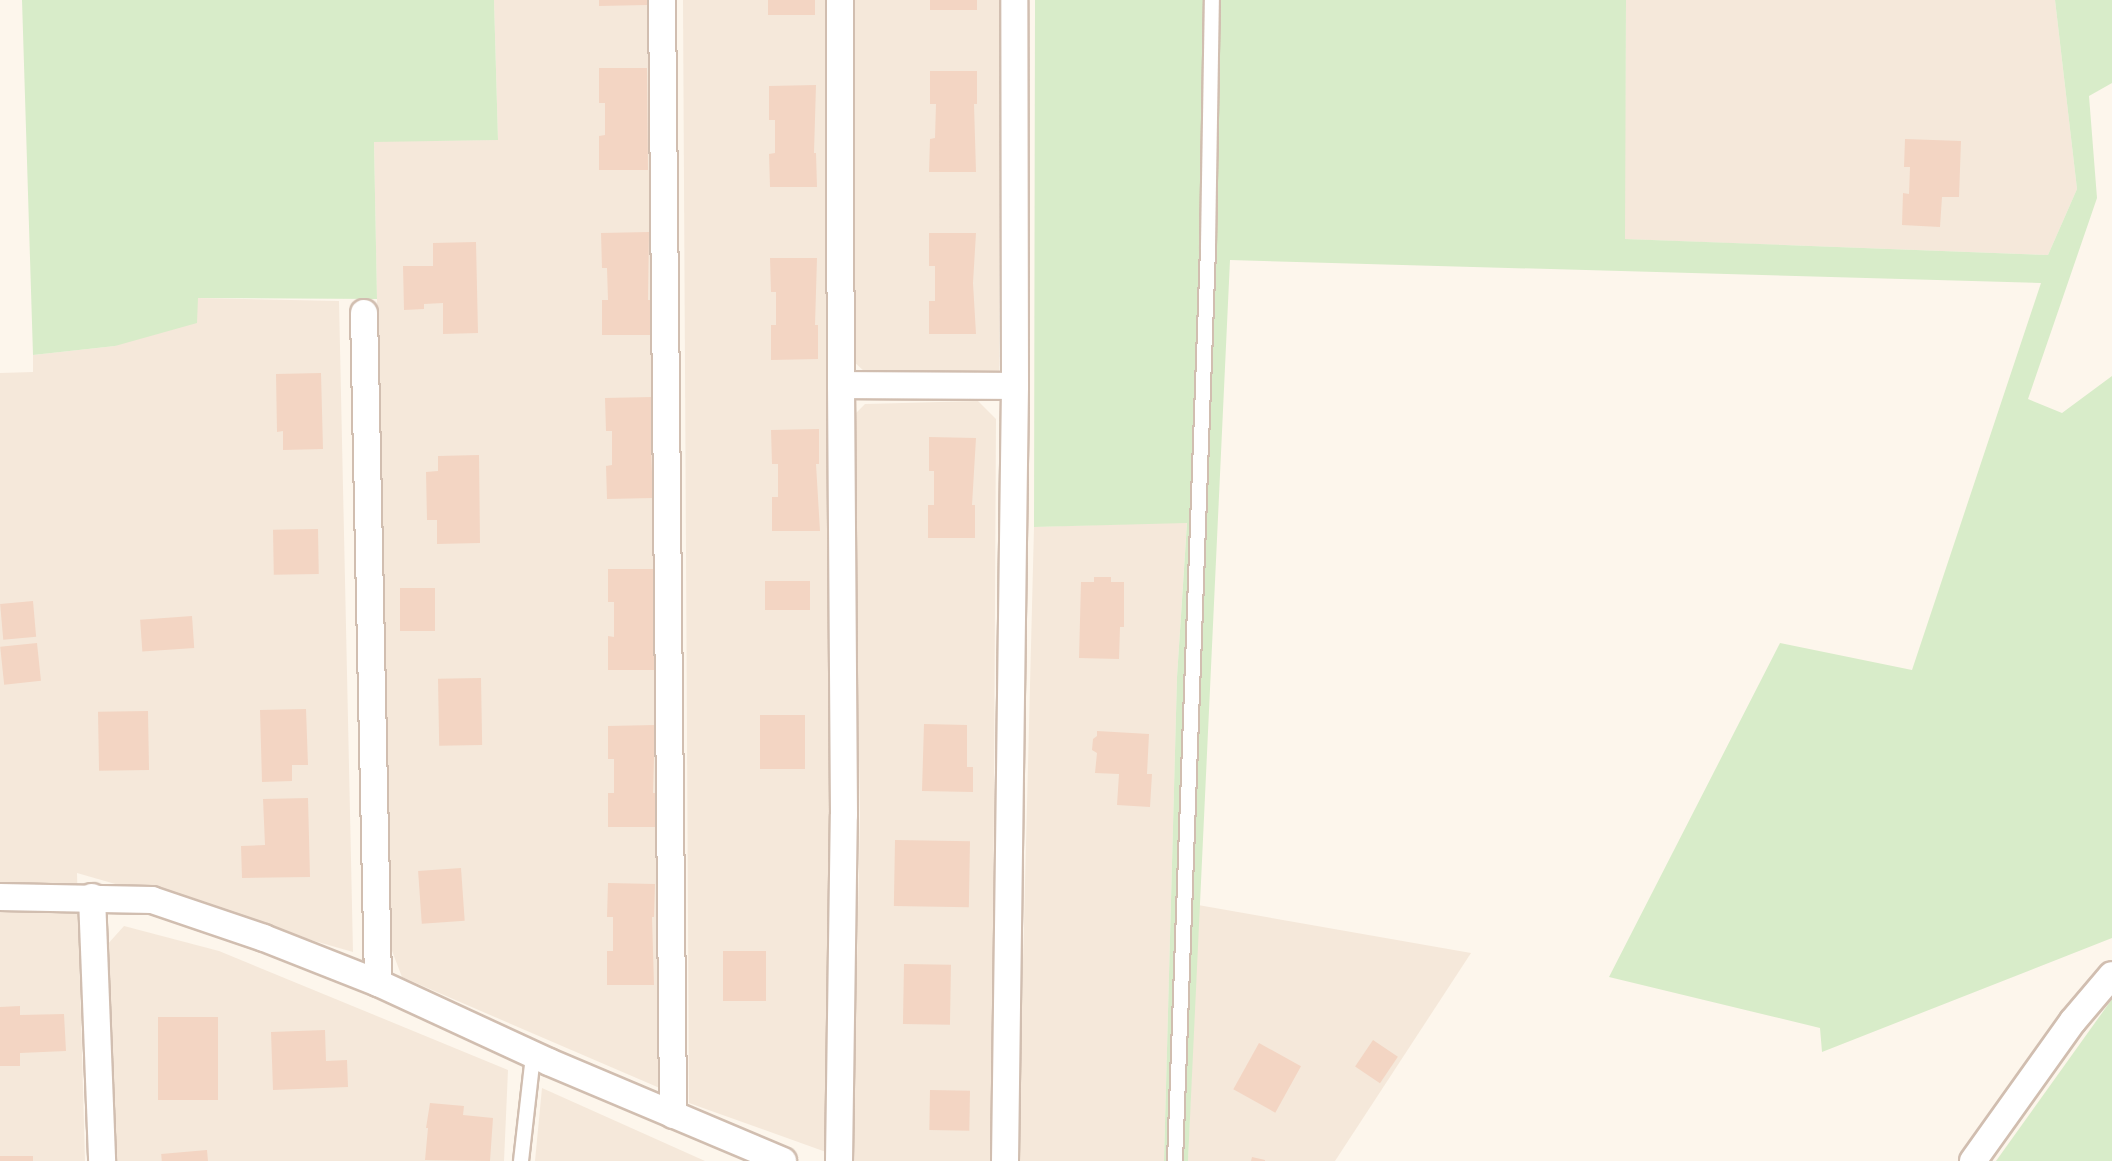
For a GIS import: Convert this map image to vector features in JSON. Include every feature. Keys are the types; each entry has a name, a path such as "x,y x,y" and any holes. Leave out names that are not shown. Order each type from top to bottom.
{"street":[{"path":"662,0 673,1115"},
{"path":"838,1161 844,815 840,0"},
{"path":"1005,1161 1015,386 1014,0"},
{"path":"364,312 378,983"},
{"path":"841,385 1015,386"},
{"path":"0,897 92,897 152,900 264,938 378,983 533,1055 783,1161"},
{"path":"92,897 102,1161"},
{"path":"1973,1161 2073,1021 2112,975"}],"lane":[{"path":"1175,1161 1208,246 1212,0"},
{"path":"521,1161 533,1055"}],"shaded area":[{"path":"494,0 655,0 662,1089 402,977 389,943 374,141 498,140"},
{"path":"683,0 825,0 831,582 826,1152 689,1103"},
{"path":"851,0 999,0 999,374 866,373 851,359"},
{"path":"1626,0 2055,0 2077,189 2048,255 1624,239"},
{"path":"197,298 339,301 353,952 77,873 85,1161 0,1161 0,373 33,372 33,355 115,346"},
{"path":"978,401 996,419 992,1161 853,1161 860,815 853,416 865,404"},
{"path":"1187,522 1177,677 1164,1161 1018,1161 1034,527"},
{"path":"1198,905 1471,953 1335,1161 1188,1161"},
{"path":"124,926 219,951 508,1070 504,1161 116,1161 106,946"},
{"path":"542,1088 705,1161 535,1161"}],"green space":[{"path":"22,0 494,0 498,140 374,142 377,299 198,298 197,323 115,346 33,355"},
{"path":"1035,0 1626,0 1625,239 2048,255 2077,189 2055,0 2112,0 2112,83 2089,96 2097,198 2028,399 2062,413 2112,376 2112,938 1822,1052 1820,1028 1609,977 1780,643 1912,670 2041,283 1230,260 1188,1161 1164,1161 1177,677 1187,523 1034,527"},
{"path":"2112,999 2112,1161 1996,1161"}],"building":[{"path":"599,0 647,0 647,5 599,6"},
{"path":"768,0 815,0 815,15 768,15"},
{"path":"930,0 977,0 977,10 930,10"},
{"path":"599,68 647,68 648,170 599,170 599,136 605,135 605,103 599,103"},
{"path":"930,71 977,71 977,104 974,104 976,172 929,172 930,139 935,138 936,104 930,104"},
{"path":"816,85 814,153 816,153 817,187 770,187 769,154 775,153 775,120 769,120 769,86"},
{"path":"1905,139 1961,141 1959,197 1942,197 1940,227 1902,225 1903,193 1909,194 1910,167 1904,167"},
{"path":"649,232 648,300 650,300 651,335 602,335 602,300 608,300 607,268 602,268 601,233"},
{"path":"929,233 976,233 973,283 976,334 929,334 929,301 935,301 935,266 929,266"},
{"path":"476,242 478,333 443,334 443,303 424,304 424,309 404,310 403,266 433,266 433,243"},
{"path":"770,258 817,258 815,325 818,325 818,359 771,360 771,325 776,325 776,292 771,292"},
{"path":"321,373 323,449 283,450 283,431 277,432 276,374"},
{"path":"652,397 653,498 607,499 606,466 612,465 612,431 606,431 605,398"},
{"path":"819,429 819,464 816,464 820,531 772,531 772,497 778,497 778,464 772,464 771,430"},
{"path":"929,437 976,438 972,505 975,505 975,538 928,538 928,505 934,505 934,471 929,471"},
{"path":"479,455 480,543 437,544 437,520 427,520 426,472 438,471 438,456"},
{"path":"318,529 319,574 274,575 273,530"},
{"path":"608,569 655,569 655,602 653,602 655,670 608,670 608,636 614,637 614,602 608,602"},
{"path":"1094,577 1111,577 1111,582 1124,582 1124,627 1120,627 1119,659 1079,658 1081,582 1094,582"},
{"path":"765,581 810,581 810,610 765,610"},
{"path":"400,588 435,588 435,631 400,631"},
{"path":"33,601 36,637 3,640 0,604"},
{"path":"192,616 194,648 142,652 140,620"},
{"path":"37,643 41,681 4,685 0,647"},
{"path":"481,678 482,745 439,746 438,679"},
{"path":"306,709 308,765 292,765 292,781 262,782 260,710"},
{"path":"148,711 149,770 99,771 98,712"},
{"path":"760,715 805,715 805,769 760,769"},
{"path":"924,724 967,725 967,767 973,767 973,792 922,791"},
{"path":"655,725 653,793 655,793 656,827 608,827 608,793 614,793 614,759 608,759 608,726"},
{"path":"1097,731 1149,734 1147,774 1152,774 1150,807 1117,805 1119,774 1095,773 1097,753 1092,750 1093,739 1097,736"},
{"path":"308,798 310,877 242,878 241,846 265,845 263,799"},
{"path":"895,840 970,841 969,907 894,906"},
{"path":"461,868 465,921 422,924 418,871"},
{"path":"608,883 655,884 654,917 652,917 654,985 607,985 607,951 613,951 613,917 607,917"},
{"path":"723,951 766,951 766,1001 723,1001"},
{"path":"904,964 951,965 950,1025 903,1024"},
{"path":"20,1006 20,1015 64,1014 66,1051 20,1053 20,1066 0,1066 0,1007"},
{"path":"158,1017 218,1017 218,1100 158,1100"},
{"path":"325,1030 326,1061 347,1060 348,1087 273,1090 271,1032"},
{"path":"1373,1040 1398,1057 1380,1083 1355,1067"},
{"path":"1259,1043 1301,1066 1275,1113 1233,1089"},
{"path":"930,1090 970,1091 969,1131 929,1130"},
{"path":"430,1103 464,1106 463,1115 493,1118 490,1161 425,1160 428,1128 426,1128"},
{"path":"207,1150 208,1161 162,1161 161,1154"},
{"path":"0,1156 33,1156 33,1161 0,1161"},
{"path":"1252,1157 1265,1160 1265,1161 1251,1161"}]}
